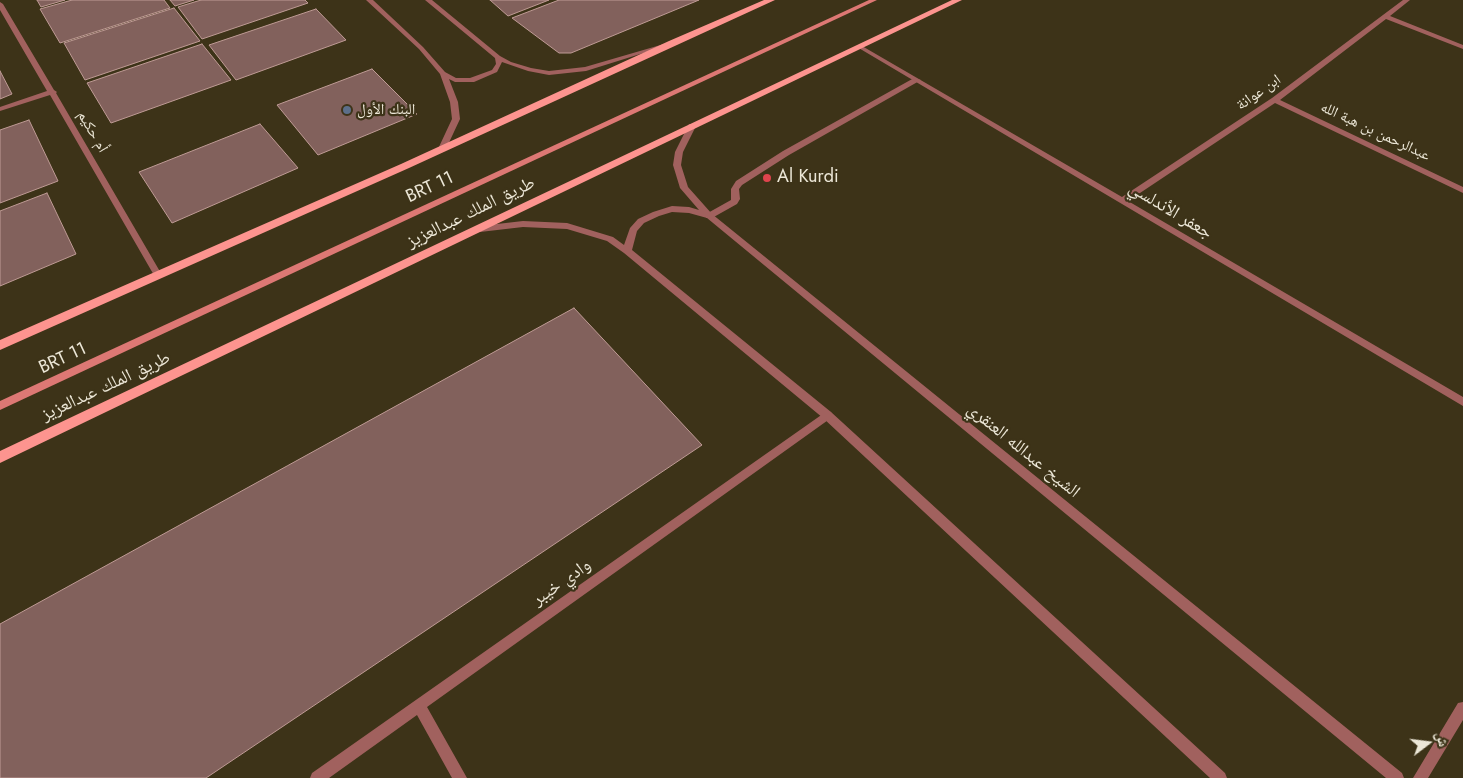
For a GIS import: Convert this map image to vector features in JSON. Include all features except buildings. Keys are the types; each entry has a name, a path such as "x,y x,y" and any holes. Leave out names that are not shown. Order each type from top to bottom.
{"main road":[{"path":"0,344 442,149 672,43 771,0"},
{"name":"BRT 11","path":"0,406 874,0"},
{"name":"طريق الملك عبدالعزيز","path":"0,457 958,0"}],"street":[{"path":"369,0 421,48 443,73 455,80 471,80 495,71 499,64 498,57"},
{"path":"428,0 498,57 530,70 549,73 586,69 672,43"},
{"name":"ابن عوانة","path":"1122,201 1275,100 1407,0"},
{"name":"أم حكيم","path":"0,5 158,275"},
{"path":"1386,17 1463,47"},
{"name":"جعفر الأندلسي","path":"860,47 1463,402"},
{"path":"442,149 456,119 454,102 443,73"},
{"path":"627,251 633,230 641,221 656,214 672,210 689,210 709,216 734,202 736,199 735,189 739,183 786,153 917,80"},
{"path":"0,109 52,92"},
{"name":"عبدالرحمن بن هبة الله","path":"1275,100 1463,190"},
{"name":"الشيخ عبدالله العنقري","path":"692,126 679,152 677,165 684,188 709,216 1396,778"},
{"path":"480,229 523,224 567,226 610,239 627,251 826,415 1220,778"},
{"name":"وادي خيبر","path":"317,778 826,415"},
{"path":"419,706 460,778"},
{"path":"1420,778 1463,708"}],"place":[{"name":"البنك الأول","path":"347,110"},
{"name":"Al Kurdi","path":"767,178"}]}
